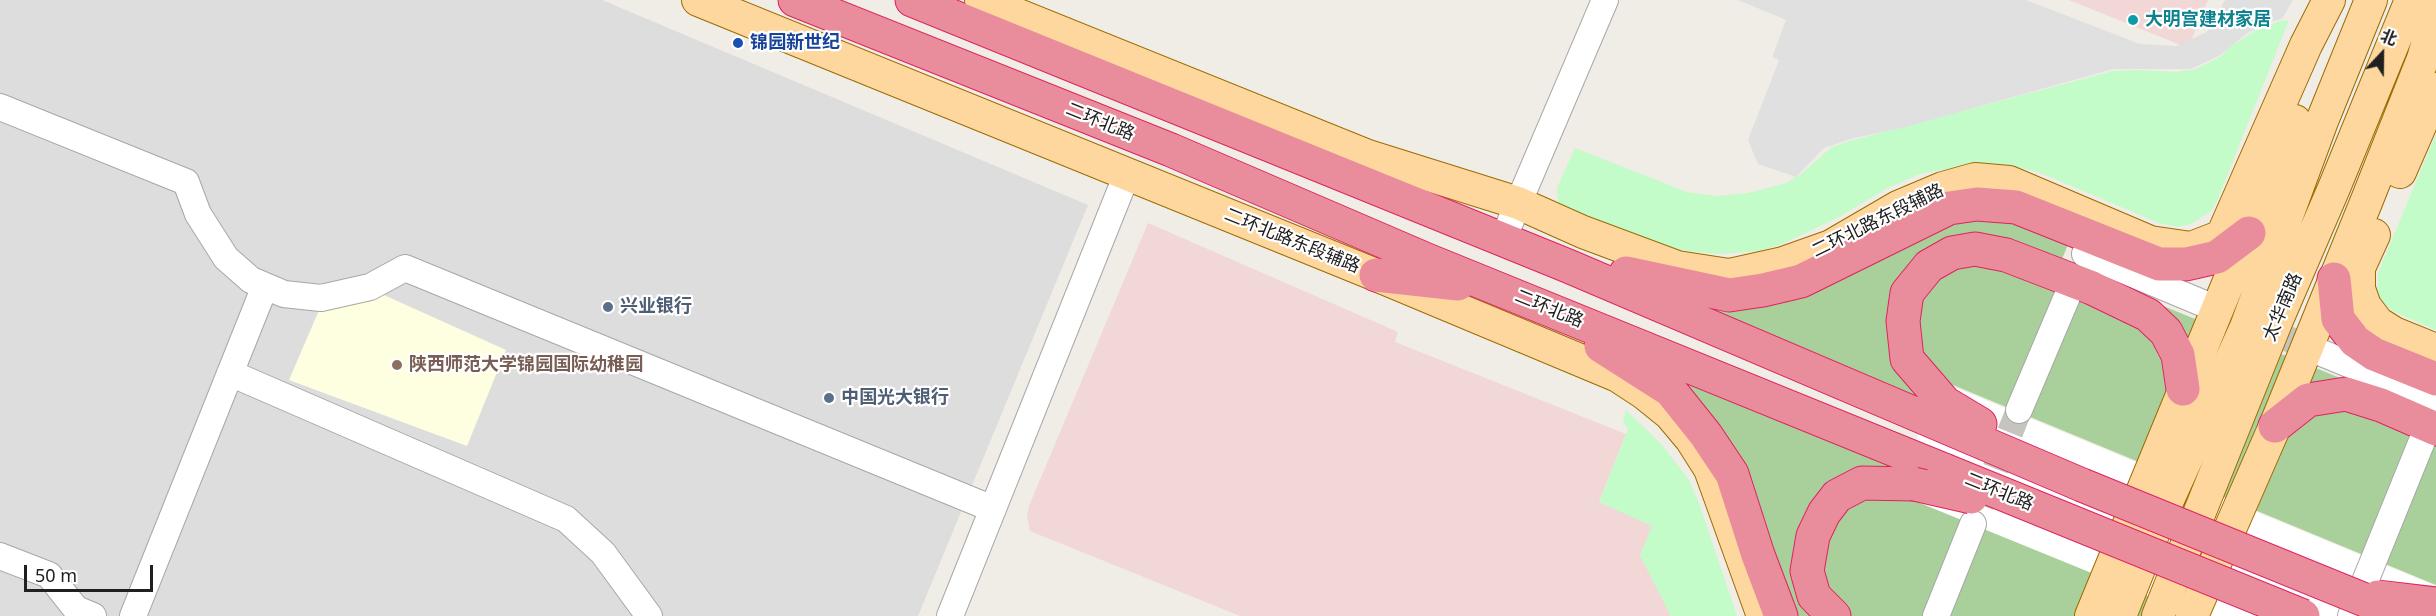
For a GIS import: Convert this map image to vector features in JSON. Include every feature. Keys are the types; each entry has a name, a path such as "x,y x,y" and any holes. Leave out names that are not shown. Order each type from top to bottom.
{"highway":[{"name":"二环北路","path":"795,0 1171,150 1427,260 2303,616"},
{"path":"912,0 1513,243 2082,485 2348,605 2404,616"},
{"path":"1513,243 1677,285 1729,295 1801,281 1949,207 1977,204 2016,207 2159,264 2186,264 2217,257 2249,233"},
{"path":"2082,485 1945,403 1907,359 1903,321 1907,293 1929,266 1952,253 1975,249 2006,255 2071,279 2148,315 2166,332 2178,355 2183,389"},
{"path":"1376,275 1514,295 1670,390 1706,435 1732,474 1758,555 1781,616"},
{"path":"2334,279 2338,319 2355,342 2374,354 2436,379"},
{"path":"2275,426 2308,400 2346,394 2433,417"},
{"path":"1834,616 1814,596 1808,571 1813,536 1824,513 1837,496 1862,483 1914,484 2070,521"},
{"path":"2348,605 2436,604"}],"main road":[{"name":"二环北路东段辅路","path":"698,0 1376,275 1618,376 1670,414 1691,439 1710,469 1763,616"},
{"name":"二环北路东段辅路","path":"981,0 1368,156 1518,202 1583,232 1677,267 1729,275 1783,263 1831,246 1898,207 1943,188 1975,179 2009,182 2086,252 2150,242 2191,248 2222,236 2306,45 2329,0"},
{"path":"2091,616 2344,0"},
{"name":"太华南路","path":"2120,616 2158,522 2246,327 2322,121 2371,0"},
{"name":"太华南路","path":"2158,616 2272,330 2334,188 2411,0"},
{"path":"2192,616 2275,426 2423,59 2436,13"},
{"path":"2436,89 2359,268 2359,289 2365,306 2378,323 2394,333 2436,351"}],"street":[{"path":"1513,243 1518,202 1605,0"},
{"path":"0,107 186,182 198,214 226,258 251,280 284,294 321,298 370,287 405,268 993,509"},
{"path":"950,616 1127,174"},
{"path":"2019,411 2086,252 2207,305"},
{"path":"133,616 265,286"},
{"path":"2317,351 2433,417 2348,605"},
{"path":"230,373 566,519 603,553 649,616"},
{"path":"1936,616 1973,524"},
{"path":"0,556 49,575 76,609 93,616"}],"shaded area":[{"path":"0,0 602,0 1088,205 918,616 0,616"},
{"path":"1738,0 2026,0 2140,44 2176,46 2207,32 2225,0 2293,0 2282,19 2268,22 2246,34 2219,56 2191,69 2113,69 1902,128 1854,138 1824,148 1796,177 1758,164 1748,140 1779,60 1772,57 1786,20"},
{"name":"大明宫建材家居","path":"2069,0 2208,0 2188,48"},
{"path":"1148,223 1398,332 1395,342 1626,434 1599,502 1653,526 1640,555 1671,616 1240,616 1030,531 1027,516 1029,506"},
{"name":"陕西师范大学锦园国际幼稚园","path":"375,291 506,350 467,446 289,380 320,308"}],"green space":[{"path":"2289,20 2217,201 2211,211 2191,224 2178,227 2159,223 2038,172 1992,165 1963,166 1920,174 1888,188 1837,218 1782,244 1759,251 1719,254 1678,250 1651,243 1564,210 1558,205 1557,188 1575,148 1687,192 1716,196 1748,193 1786,183 1800,175 1832,147 1850,141 2113,71 2177,72 2196,69 2220,57 2231,46 2255,31 2280,21"},
{"path":"2436,134 2436,330 2392,311 2377,295 2378,273"},
{"path":"2001,217 2069,242 2060,264 2436,417 2436,585 1941,380 1920,401 1708,309 1730,308 1951,223"},
{"path":"1682,379 2260,616 1793,616"},
{"path":"1626,410 1662,445 1689,480 1737,616 1671,616 1640,555 1652,526 1599,502 1628,429 1623,421"}],"pier":[{"path":"1942,382 2436,586 2434,616 2197,616 1893,492"}],"tunnel":[{"path":"2207,305 2317,351"},
{"path":"1981,505 2019,410"}],"place":[{"name":"大明宫建材家居","path":"2133,20"},
{"name":"锦园新世纪","path":"738,43"},
{"name":"兴业银行","path":"608,307"},
{"name":"陕西师范大学锦园国际幼稚园","path":"397,365"},
{"name":"中国光大银行","path":"829,398"}]}
